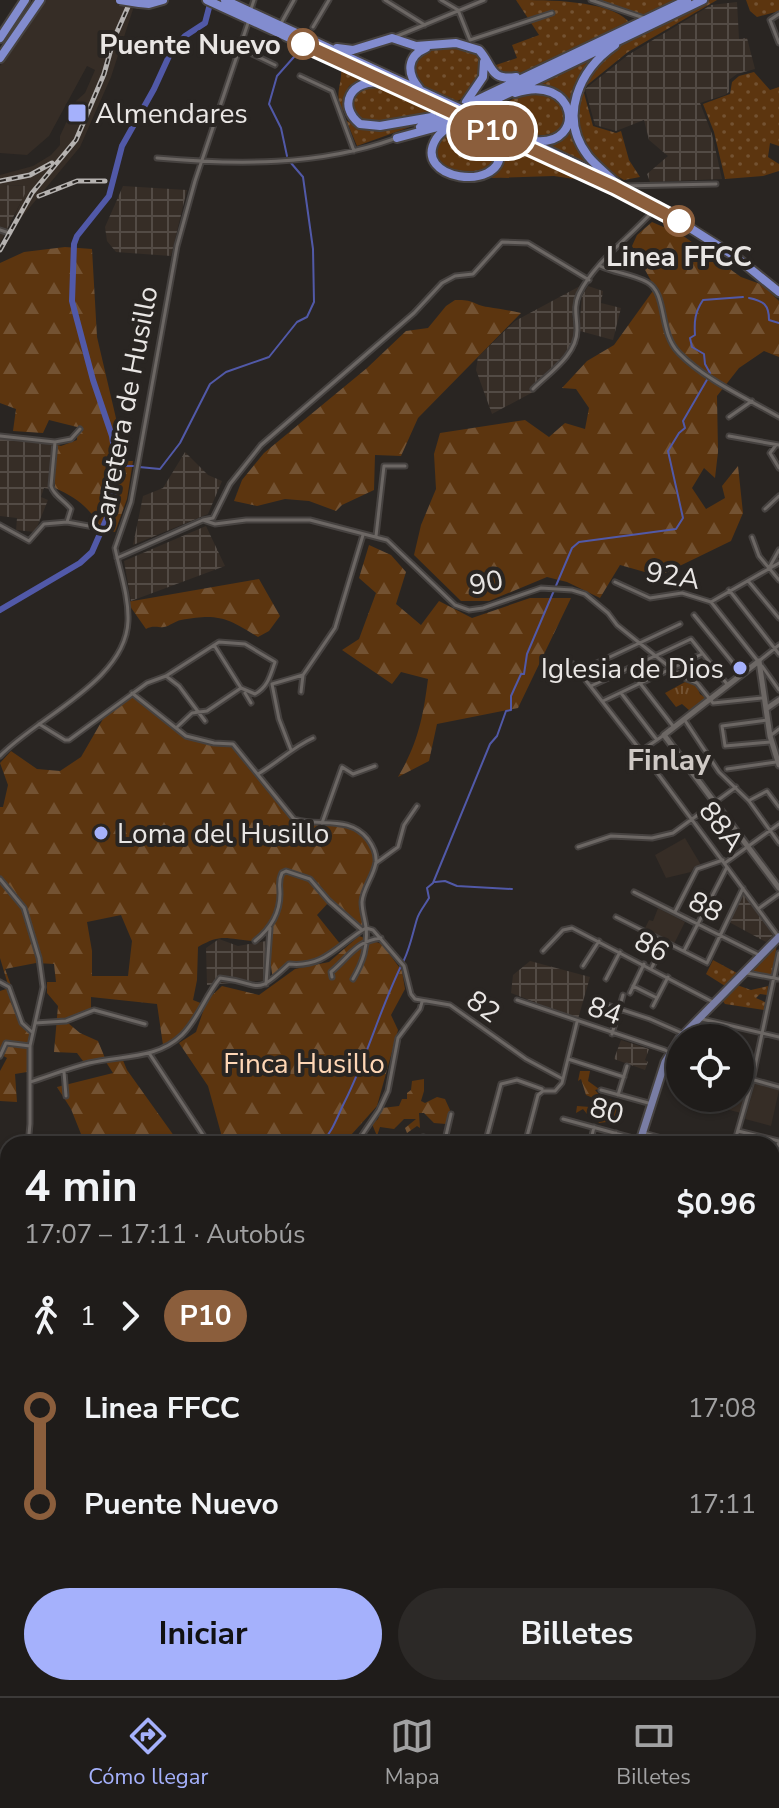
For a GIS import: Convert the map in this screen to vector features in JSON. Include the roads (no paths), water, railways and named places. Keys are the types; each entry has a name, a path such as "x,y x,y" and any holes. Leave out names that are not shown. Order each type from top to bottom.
{"highway":[{"path":"1,34 26,0"},
{"path":"0,50 26,0"},
{"path":"0,58 40,0"},
{"path":"120,0 149,4 163,0"},
{"path":"139,3 156,0"},
{"path":"225,0 250,16 399,89 521,137 619,184 739,252 779,285"},
{"path":"397,138 454,115 687,0"},
{"path":"462,107 703,0"},
{"path":"210,2 280,25 657,206 736,257 779,292"},
{"path":"619,184 588,156 581,145 574,121 575,98 585,73 594,61 641,29"},
{"path":"324,46 353,50 392,38 416,46 464,44 479,50 490,70 499,77 528,78"},
{"path":"422,91 414,82 410,70 415,53 432,46 454,44 480,54 485,67 483,77 462,107 434,128"},
{"path":"507,96 528,78"},
{"path":"399,89 378,82 363,83 350,94 350,114 366,126 454,115"},
{"path":"483,123 498,141 500,158 492,171 478,176 464,176 437,168 432,156 436,139 451,125 525,90 547,90 564,99 569,110 568,123 559,136 544,141 521,137"},
{"path":"451,125 454,115"},
{"path":"397,138 451,125"}],"main road":[{"path":"693,1024 779,937"},
{"path":"642,1136 666,1062"}],"street":[{"name":"Carretera de Husillo","path":"0,756 84,690 121,653 128,623 116,539 131,502 177,246 254,0"},
{"path":"280,25 294,0"},
{"path":"313,27 329,0"},
{"path":"385,0 425,25"},
{"path":"441,0 458,10 470,40 552,13"},
{"path":"392,38 484,0"},
{"path":"591,0 648,19"},
{"path":"627,14 629,27"},
{"path":"779,14 770,20 779,43"},
{"path":"240,48 275,65"},
{"path":"300,76 332,91 354,151"},
{"path":"157,158 260,163 354,151 397,138"},
{"path":"619,184 716,184"},
{"path":"533,389 574,348 577,330 574,314 579,294 600,266 657,206"},
{"path":"0,230 9,233"},
{"path":"117,558 213,518 230,484 261,445 414,313 442,283 455,276 473,274 502,242 528,243 589,280"},
{"path":"600,266 648,282 656,290 666,335 679,353 721,383 779,417"},
{"path":"729,417 752,401"},
{"path":"0,436 55,442 71,439 80,429"},
{"path":"729,436 778,445"},
{"path":"55,442 51,486 71,509 67,522"},
{"path":"778,445 770,453 779,468"},
{"path":"203,520 215,524 246,520 310,520 376,536 384,466 405,466"},
{"path":"765,509 778,500"},
{"path":"0,525 29,541 41,525 67,522 94,527"},
{"path":"301,692 303,675 328,643 335,628 363,535"},
{"name":"90","path":"376,536 398,549 462,608 483,608 541,588 585,594 671,669 684,679 697,683 712,700"},
{"path":"752,537 759,556 779,580"},
{"path":"769,568 779,550"},
{"path":"711,602 779,563"},
{"name":"92A","path":"615,582 650,598 682,593 711,602 779,690"},
{"path":"749,582 779,618"},
{"path":"729,590 779,654"},
{"path":"694,615 742,674"},
{"path":"580,671 680,624"},
{"path":"591,686 691,639 727,685"},
{"path":"39,724 69,740 132,693 166,676 219,642 245,644 275,662 270,684 291,750"},
{"path":"214,645 251,703"},
{"path":"641,751 712,700 779,645"},
{"path":"603,701 702,654"},
{"path":"727,769 778,762 770,739 759,661"},
{"name":"88A","path":"573,664 779,937"},
{"path":"629,669 674,727"},
{"path":"242,689 255,694 270,684 303,675"},
{"path":"166,676 179,686 205,721"},
{"path":"176,728 192,713 207,711 242,689"},
{"path":"132,693 193,739 233,744 294,819 353,825 371,842 376,863 363,898 365,959 353,979"},
{"path":"621,693 657,740"},
{"path":"712,700 765,698"},
{"path":"766,709 779,700"},
{"path":"684,719 719,772 749,801 779,843"},
{"path":"767,720 723,725 725,746 770,739 779,729"},
{"path":"664,735 779,891 758,909"},
{"path":"258,774 313,738"},
{"path":"322,823 342,767 353,774 375,766"},
{"path":"578,847 611,836 641,838 666,835 736,787"},
{"path":"749,801 767,791 779,807"},
{"path":"376,863 398,847 404,825 417,806"},
{"path":"675,912 697,869 725,863 779,824"},
{"path":"684,951 725,863"},
{"name":"82","path":"270,927 279,902 278,881 282,873 286,871 310,879 329,901 364,929 373,930 381,938 404,966 411,994 417,1000 450,1005 526,1059 563,1079"},
{"path":"0,879 24,908 39,958 43,987 30,1046 28,1136"},
{"path":"616,917 707,963 743,888"},
{"name":"88","path":"634,892 759,955"},
{"path":"266,984 270,927"},
{"path":"255,941 270,927"},
{"name":"86","path":"543,951 563,930 572,928 713,1002"},
{"path":"30,1082 90,1063 162,1050 180,1037 194,1021 220,978 254,987 266,984 289,964 304,966 319,962 364,929"},
{"path":"332,977 331,972 366,940 381,938"},
{"path":"583,966 599,941"},
{"path":"651,968 665,942"},
{"path":"606,979 620,952"},
{"path":"754,1071 776,979 779,953"},
{"path":"630,993 644,964"},
{"path":"743,972 776,979"},
{"path":"653,1006 668,977"},
{"path":"0,982 9,987 22,1023 32,1032"},
{"path":"633,986 657,998"},
{"path":"612,1034 623,995"},
{"name":"84","path":"517,1000 666,1052"},
{"path":"361,1136 388,1091 398,1038 420,1009 422,1001"},
{"path":"601,1003 650,1019 666,1028"},
{"path":"35,1023 66,1021 94,1010 145,1024"},
{"path":"699,1018 722,1024"},
{"path":"527,1136 537,1097 541,1092 558,1089 563,1079 577,1022"},
{"path":"754,1031 779,1037"},
{"path":"0,1056 6,1043 30,1046"},
{"path":"149,1053 204,1136"},
{"path":"568,1059 624,1077"},
{"path":"618,1095 627,1066"},
{"path":"64,1071 66,1096"},
{"path":"487,1136 498,1087 517,1080 546,1091"},
{"path":"754,1081 779,1087"},
{"path":"601,1090 652,1104"},
{"path":"736,1136 743,1112"},
{"path":"446,1136 451,1114"},
{"name":"80","path":"563,1119 628,1136"},
{"path":"592,1136 594,1127"},
{"path":"738,1131 758,1136"}],"waterway":[{"path":"0,610 80,563 92,552 113,504 115,457 112,436 72,301 74,244 109,196 122,146 170,54 185,36 205,23 211,0"},
{"path":"287,156 281,128 269,104 277,76 301,49"},
{"path":"139,467 160,469 180,443 210,384 226,372 269,357 297,322 307,317 314,302 313,249 303,177 291,163"},
{"path":"710,373 704,354 692,347 690,338 695,335 698,309 703,300 743,297"},
{"path":"749,298 765,304 769,320 779,323"},
{"path":"327,1136 361,1066 406,955 418,916 429,898 427,888 433,883 490,744 497,736 506,711 511,710 511,696 521,674 524,674 527,654 572,548 579,542 676,529 683,518 668,451 685,428 683,421 708,378"},
{"path":"114,466 133,466"},
{"path":"435,882 512,889"}],"railway":[{"path":"109,50 131,0"},
{"path":"0,250 32,193 76,140 104,74 113,42"},
{"path":"0,181 30,175 52,163"},
{"path":"39,196 77,181 105,181"}],"place":[{"name":"Puente Nuevo","path":"303,44"},
{"name":"Almendares","path":"77,113"},
{"name":"Linea FFCC","path":"679,221"},
{"name":"Iglesia de Dios","path":"740,668"},
{"name":"Loma del Husillo","path":"101,833"}],"district":[{"name":"Finlay","path":"669,760"}],"park label":[{"name":"Finca Husillo","path":"304,1063"}]}
